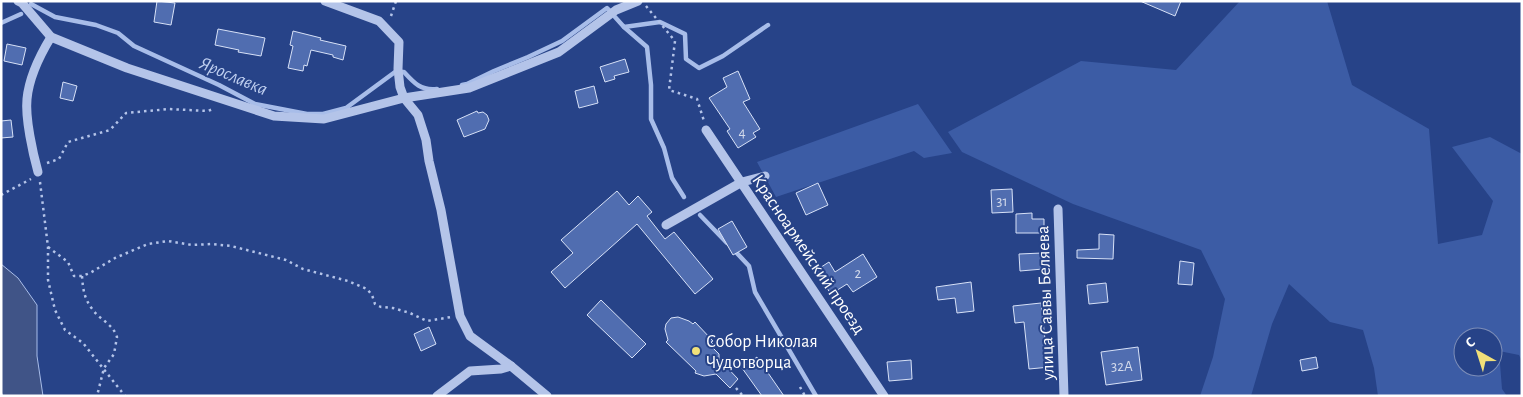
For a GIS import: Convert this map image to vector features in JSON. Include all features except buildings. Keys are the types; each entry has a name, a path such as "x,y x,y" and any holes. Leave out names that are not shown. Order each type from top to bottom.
{"street":[{"path":"18,1 22,3 51,37 127,68 274,116 324,119 404,98 469,88 559,52 616,10 638,1"},
{"path":"325,1 379,21 400,42 400,87 404,98 418,115 426,140 460,316 470,336 511,366 547,396"},
{"path":"38,172 28,124 27,98 38,60 51,37"},
{"name":"Красноармейский проезд","path":"706,130 884,396"},
{"path":"666,225 742,182 765,176"},
{"name":"улица Саввы Беляева","path":"1058,209 1064,396"},
{"path":"437,396 470,371 501,369 511,366"}],"path":[{"path":"387,28 396,1"},
{"path":"643,1 675,41 669,90 697,99 706,130"},
{"path":"1,195 35,177 42,165 59,159 68,142 110,130 126,113 170,109 208,111 213,109 216,101 208,93"},
{"path":"38,172 48,247 48,280 55,310 65,330 82,343 125,396"},
{"path":"48,247 68,262 74,276 82,276 115,258 148,244 168,241 192,245 232,246 286,260 303,269 348,280 367,289 372,295 375,304 381,307 410,313 427,321 460,316"},
{"path":"82,276 83,293 93,311 108,322 117,337 114,354 104,368 97,396"},
{"path":"800,386 805,396"},
{"path":"736,388 742,396"}],"shaded area":[{"path":"1240,1 1327,1 1352,85 1429,129 1438,244 1482,235 1493,201 1452,147 1490,137 1522,154 1522,361 1519,355 1503,352 1503,327 1453,327 1453,377 1501,377 1502,389 1507,396 1378,396 1374,368 1363,330 1330,322 1289,284 1272,324 1251,396 1200,396 1213,357 1225,299 1201,250 1073,204 962,152 948,132 1081,61 1176,70"},
{"path":"918,104 952,153 924,158 914,151 776,197 757,162"},
{"path":"1,264 18,278 37,305 37,356 43,396 3,396 1,392"}],"waterway":[{"name":"Ярославка","path":"31,4 55,17 96,25 118,33 134,46 219,85 255,104 307,114 323,114 346,108 395,72 404,72 422,87 437,89"},
{"name":"Ярославка","path":"462,85 562,41 607,8 609,10"},
{"path":"1,23 21,14"},
{"name":"Ярославка","path":"615,17 624,27 660,22 685,34 686,59 699,68 723,56 768,25"},
{"path":"624,27 647,47 651,85 651,119 664,148 672,178 684,197"},
{"path":"700,215 727,243"},
{"path":"734,250 749,266 755,292 816,396"}],"place":[{"name":"Собор Николая Чудотворца","path":"696,351"}]}
